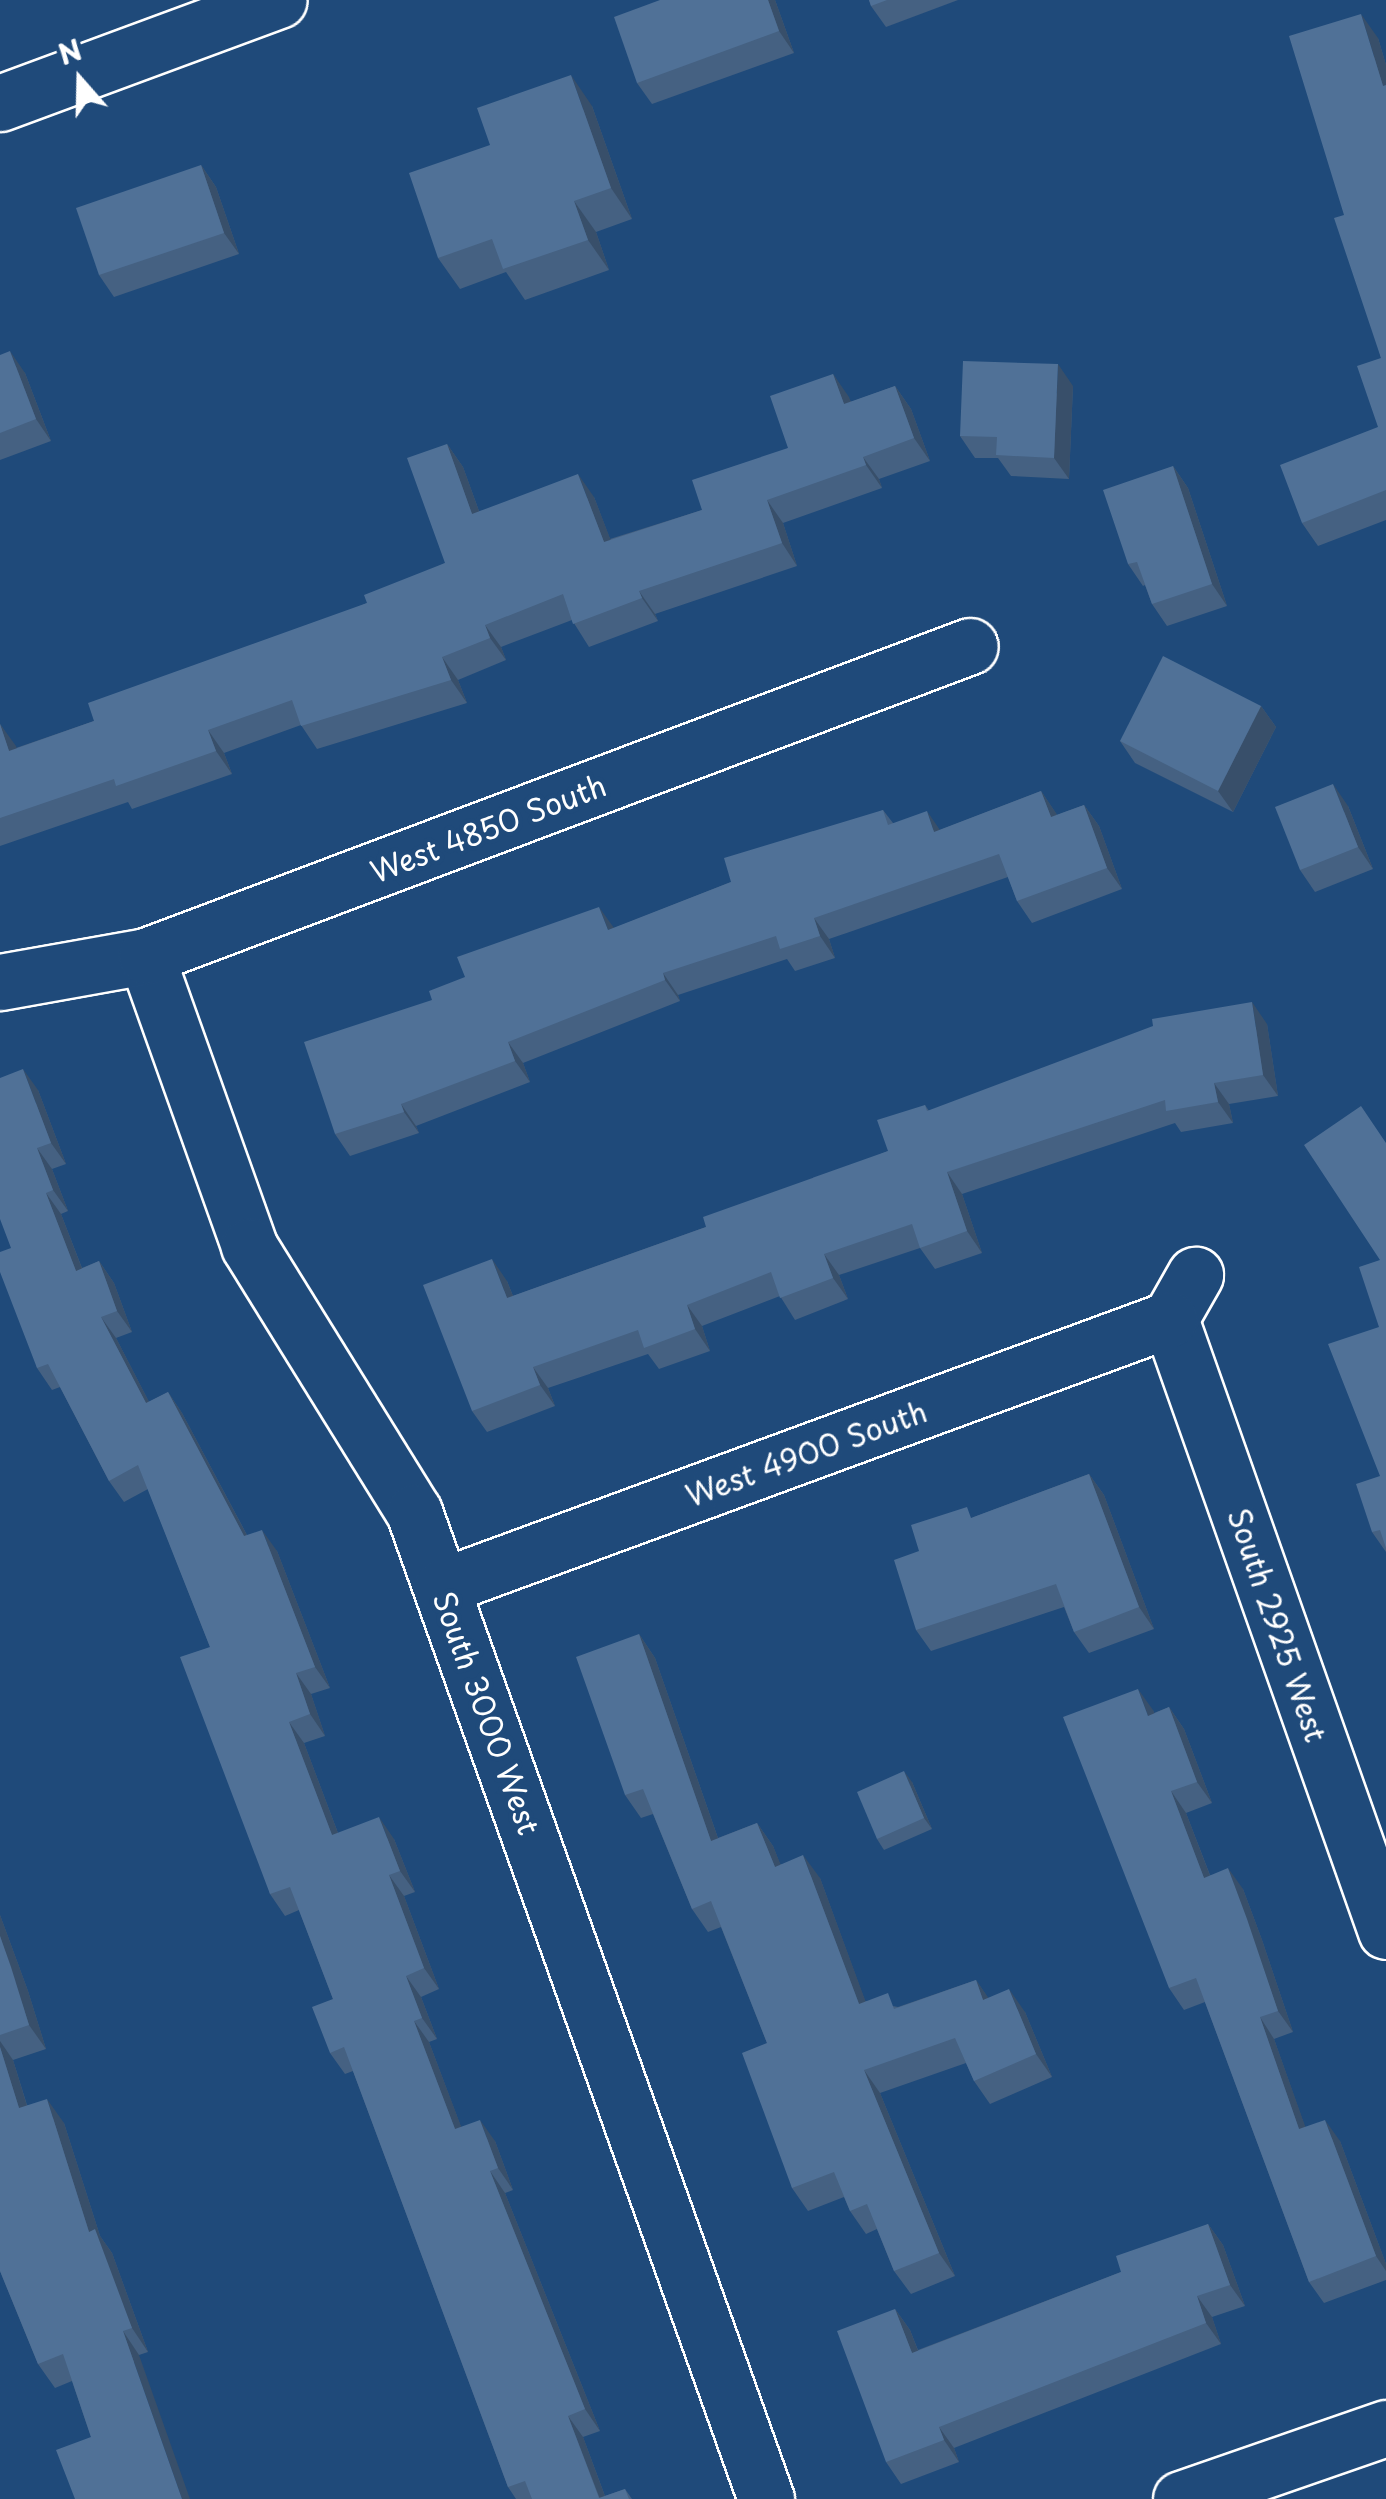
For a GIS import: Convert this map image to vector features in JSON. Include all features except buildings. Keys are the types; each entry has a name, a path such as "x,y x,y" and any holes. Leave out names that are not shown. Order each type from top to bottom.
{"street":[{"path":"0,103 279,0"},
{"name":"West 4850 South","path":"0,982 146,956 970,646"},
{"name":"South 3000 West","path":"146,956 248,1246 414,1512 766,2499"},
{"name":"West 4900 South","path":"443,1586 1182,1297"},
{"name":"South 2925 West","path":"1182,1297 1386,1931"},
{"path":"1182,2499 1386,2428"}]}
